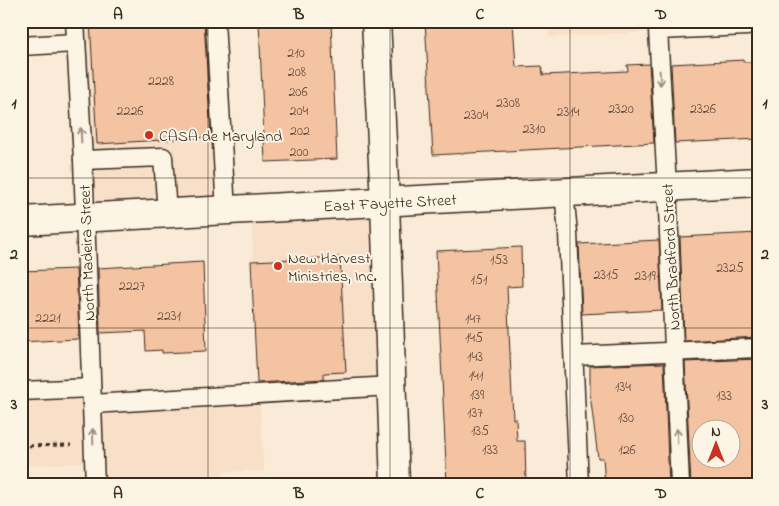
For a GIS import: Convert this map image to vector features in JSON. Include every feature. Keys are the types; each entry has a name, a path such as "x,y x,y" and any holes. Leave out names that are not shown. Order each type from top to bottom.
{"main road":[{"path":"376,21 385,202 395,485"},
{"name":"East Fayette Street","path":"21,221 758,182"}],"lane":[{"name":"North Madeira Street","path":"75,21 83,160 95,485"},
{"path":"215,21 226,211"},
{"name":"North Bradford Street","path":"680,485 658,30 747,26 758,22"},
{"path":"21,46 76,43"},
{"path":"83,160 162,158 167,214"},
{"path":"564,192 568,233 579,485"},
{"path":"574,356 758,348"},
{"path":"21,391 91,396 391,386"}],"path":[{"path":"21,446 93,445"}],"shaded area":[{"path":"77,21 221,21 231,212 84,220"},
{"path":"548,21 750,21 673,31 549,37"},
{"path":"390,202 396,387 259,393 251,210"},
{"path":"259,393 264,471 222,472 222,485 100,485 99,462 21,466 21,396"}],"building":[{"path":"90,21 204,21 211,137 97,144"},
{"path":"259,21 331,21 337,159 265,162"},
{"path":"425,21 513,21 516,67 542,66 543,75 628,71 627,65 649,64 654,143 433,155"},
{"path":"744,60 744,62 758,62 758,139 675,143 671,64"},
{"path":"758,233 758,337 684,341 680,237"},
{"path":"659,240 662,310 582,314 579,244"},
{"path":"521,247 522,286 507,287 513,419 516,419 517,441 525,441 526,485 447,485 436,251"},
{"path":"340,257 346,372 324,373 324,379 257,383 251,261"},
{"path":"203,262 206,351 162,353 162,350 146,351 145,331 100,333 98,268"},
{"path":"76,269 78,339 21,342 21,271"},
{"path":"758,359 758,450 752,450 754,485 691,485 685,362"},
{"path":"664,363 669,485 605,485 603,458 598,458 590,394 590,366"}],"place":[{"name":"CASA de Maryland","path":"149,135"},
{"name":"New Harvest Ministries, Inc.","path":"278,266"}]}
